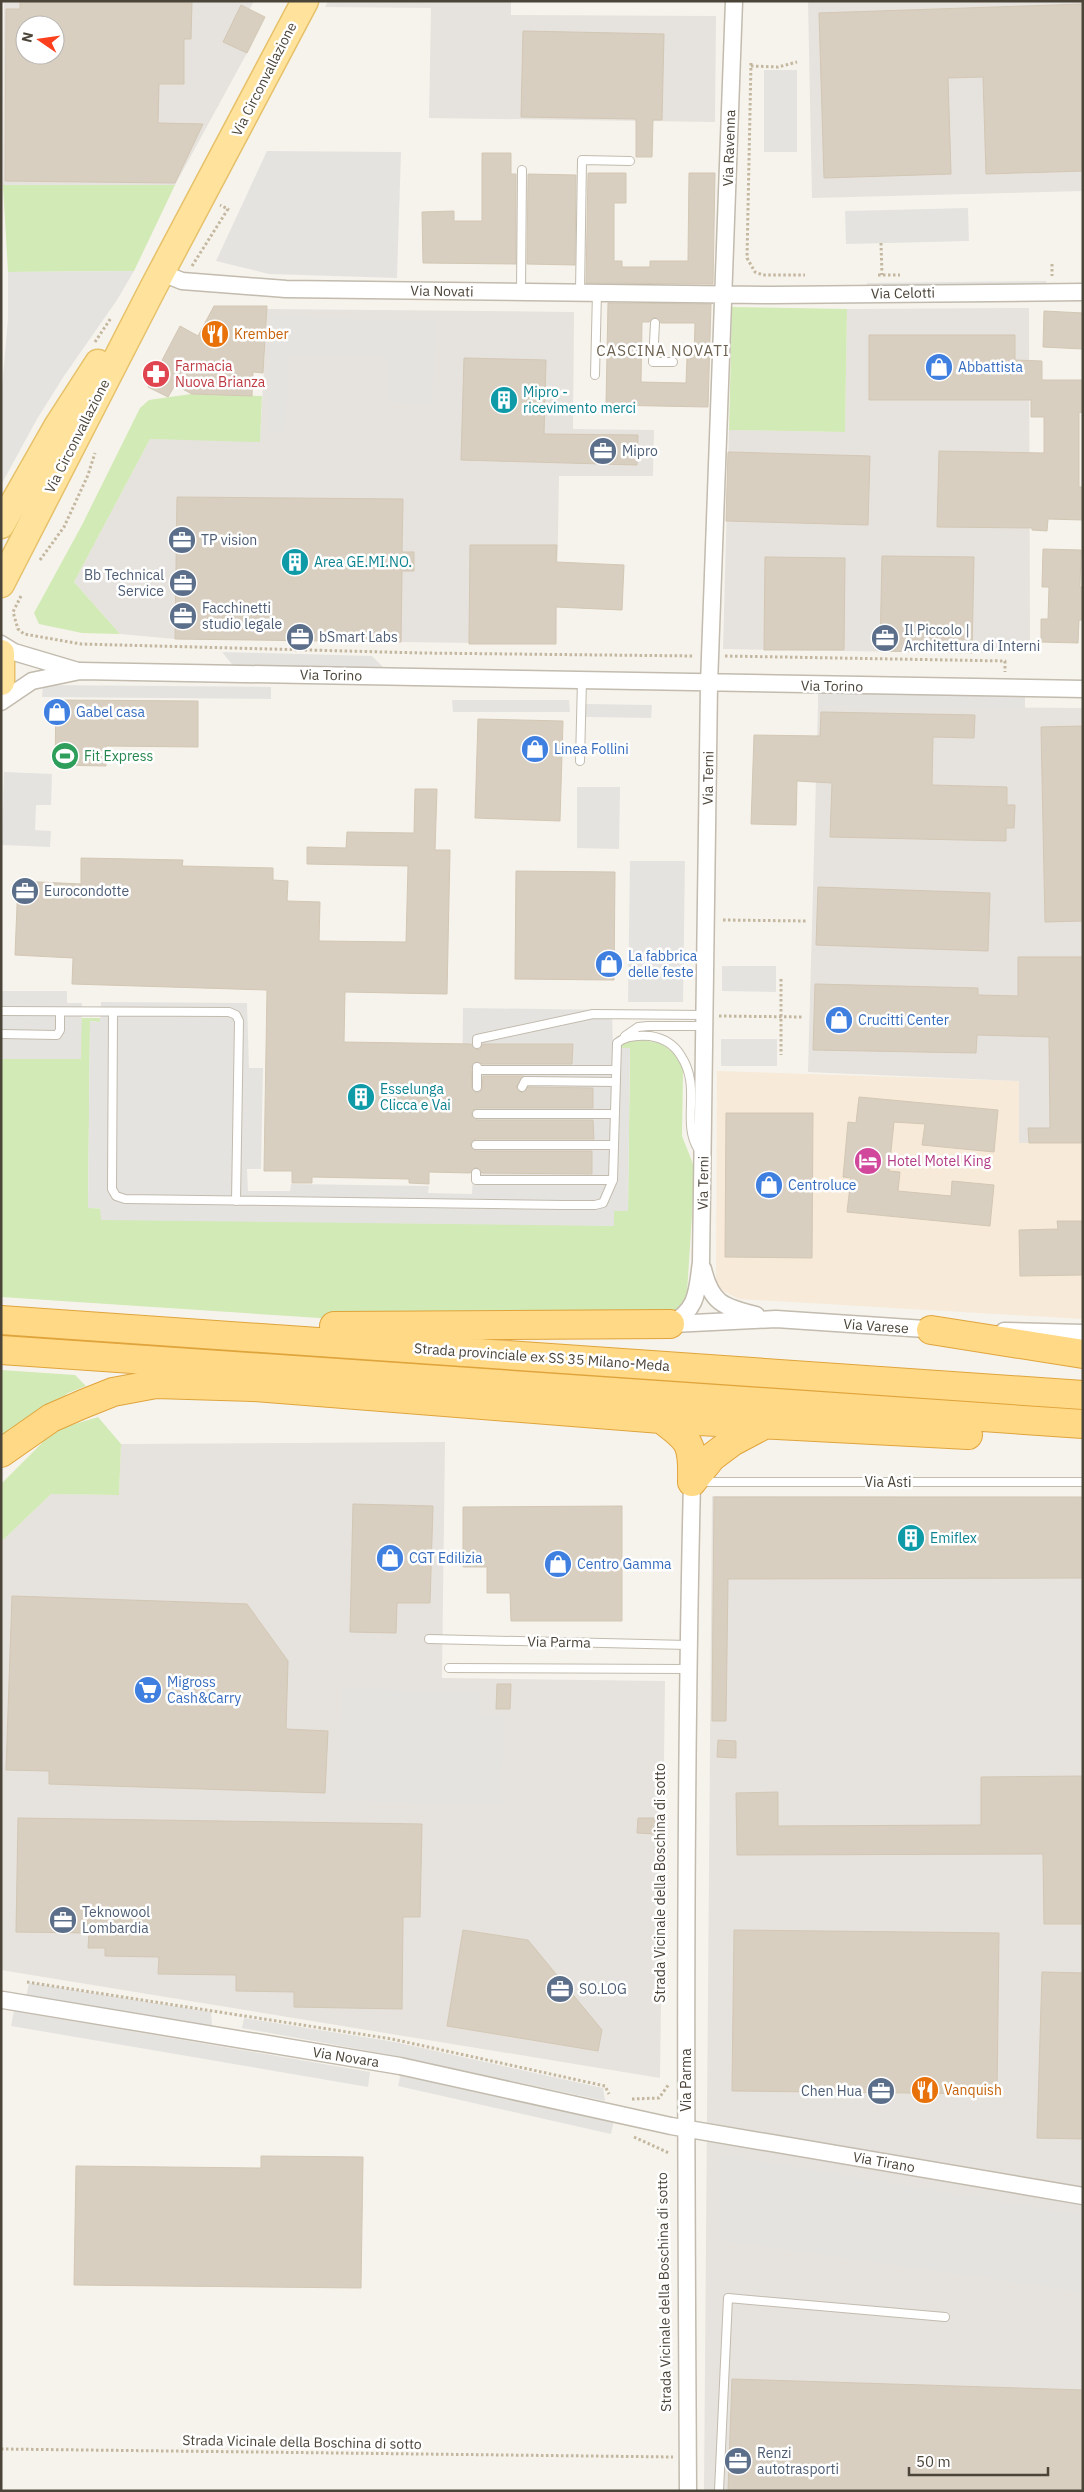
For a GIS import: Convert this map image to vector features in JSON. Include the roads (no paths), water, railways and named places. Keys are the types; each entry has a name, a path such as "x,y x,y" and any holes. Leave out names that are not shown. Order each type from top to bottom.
{"highway":[{"path":"1,1308 33,1307 317,1326 670,1324"},
{"name":"Strada provinciale ex SS 35 Milano-Meda","path":"1,1320 1083,1395"},
{"path":"931,1330 1083,1354"},
{"path":"1,1350 1083,1424"},
{"path":"1,1453 51,1418 113,1392 156,1384 253,1387 661,1419 976,1435 994,1417"},
{"path":"661,1419 683,1435 693,1452 692,1482"},
{"path":"692,1482 712,1457 732,1442 764,1425"}],"main road":[{"name":"Via Circonvallazione","path":"13,586 166,281 203,196 305,1"},
{"name":"Via Circonvallazione","path":"1,525 58,425 99,361 166,281"},
{"path":"1,652 1,682"}],"street":[{"name":"Via Ravenna","path":"724,294 734,1"},
{"name":"Via Novati","path":"166,281 234,284 266,288 597,292 656,298 724,294"},
{"name":"Via Celotti","path":"724,294 1083,292"},
{"name":"Via Terni","path":"701,1262 706,1021 709,684 724,294"},
{"name":"Via Torino","path":"1,644 14,652 80,671"},
{"name":"Via Torino","path":"1,702 32,681 80,671 1083,690"},
{"path":"701,1262 708,1288 718,1302 737,1310 776,1319"},
{"path":"670,1324 684,1317 692,1305 701,1262"},
{"name":"Via Varese","path":"670,1324 776,1319 931,1330 1083,1333"},
{"name":"Via Parma","path":"688,2491 686,2128 688,1644 692,1482"},
{"name":"Via Novara","path":"3,2000 400,2066 686,2128"},
{"name":"Via Tirano","path":"686,2128 1083,2196"}],"lane":[{"path":"580,292 582,160 630,161"},
{"path":"521,291 522,170"},
{"path":"595,375 597,292"},
{"path":"654,322 653,362 673,362"},
{"path":"580,761 582,680"},
{"path":"1,1011 229,1012 236,1015 239,1021 236,1201"},
{"path":"1,1034 57,1035 60,1030 60,1012"},
{"path":"113,1012 112,1189 116,1196 125,1199 236,1201 595,1205 603,1203 613,1180 617,1043 638,1027 706,1021"},
{"path":"477,1044 477,1040 593,1014 706,1021"},
{"path":"623,1038 644,1036 659,1038 676,1047 688,1065 693,1085 692,1132 695,1143 704,1157"},
{"path":"477,1087 477,1068 616,1070"},
{"path":"522,1087 525,1081 616,1082"},
{"path":"477,1114 512,1111 615,1114"},
{"path":"476,1146 614,1145"},
{"path":"476,1177 613,1180"},
{"name":"Via Asti","path":"692,1482 1083,1482"},
{"name":"Via Parma","path":"429,1639 688,1644"},
{"name":"Via Parma","path":"449,1668 688,1670"},
{"path":"719,2491 728,2298 945,2316"}],"place":[{"name":"Krember","path":"215,334"},
{"name":"Abbattista","path":"939,367"},
{"name":"Farmacia Nuova Brianza","path":"156,374"},
{"name":"Mipro - ricevimento merci","path":"504,400"},
{"name":"Mipro","path":"603,451"},
{"name":"TP vision","path":"182,540"},
{"name":"Area GE.MI.NO.","path":"295,562"},
{"name":"Bb Technical Service","path":"183,583"},
{"name":"Facchinetti studio legale","path":"183,616"},
{"name":"bSmart Labs","path":"300,637"},
{"name":"Il Piccolo | Architettura di Interni","path":"885,638"},
{"name":"Gabel casa","path":"57,712"},
{"name":"Linea Follini","path":"535,749"},
{"name":"Fit Express","path":"65,756"},
{"name":"Eurocondotte","path":"25,891"},
{"name":"La fabbrica delle feste","path":"609,964"},
{"name":"Crucitti Center","path":"839,1020"},
{"name":"Esselunga Clicca e Vai","path":"361,1097"},
{"name":"Hotel Motel King","path":"868,1161"},
{"name":"Centroluce","path":"769,1185"},
{"name":"Emiflex","path":"911,1538"},
{"name":"CGT Edilizia","path":"390,1558"},
{"name":"Centro Gamma","path":"558,1564"},
{"name":"Migross Cash&Carry","path":"148,1690"},
{"name":"Teknowool Lombardia","path":"63,1920"},
{"name":"SO.LOG","path":"560,1989"},
{"name":"Vanquish","path":"925,2090"},
{"name":"Chen Hua","path":"881,2091"},
{"name":"Renzi autotrasporti","path":"738,2461"}],"district":[{"name":"CASCINA NOVATI","path":"663,350"}]}
